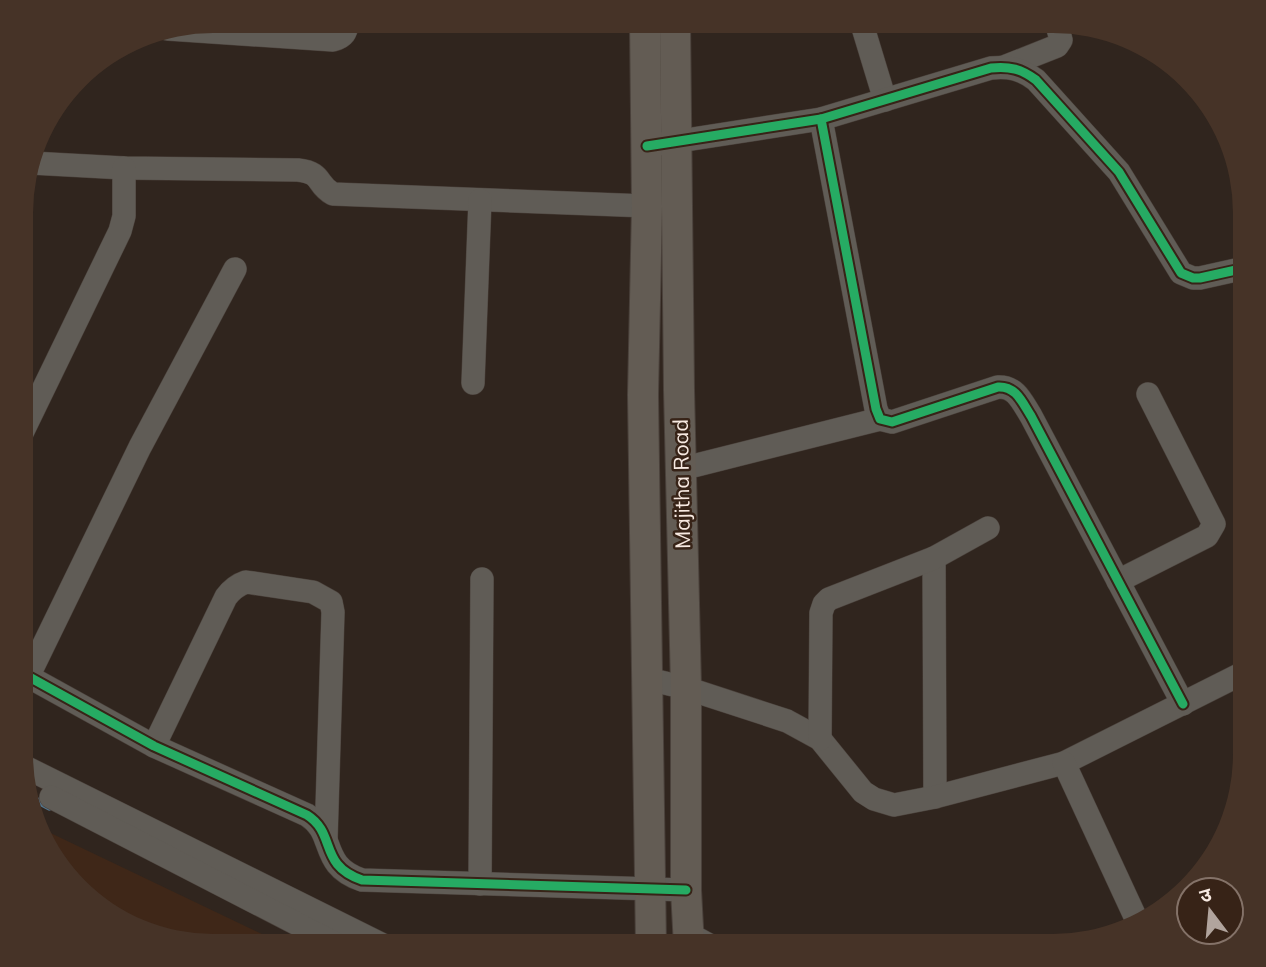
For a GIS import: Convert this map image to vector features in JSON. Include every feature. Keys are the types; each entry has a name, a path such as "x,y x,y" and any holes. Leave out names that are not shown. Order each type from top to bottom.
{"main road":[{"name":"Majitha Road","path":"647,34 661,144 678,390 686,688 687,890 695,934"},
{"name":"Majitha Road","path":"651,934 643,388 647,206 661,144 674,34"},
{"path":"643,388 678,390"}],"street":[{"path":"228,33 332,40 342,38 345,33"},
{"path":"865,34 885,100"},
{"path":"1004,67 1057,46 1060,40 1059,34"},
{"path":"661,144 821,119 991,68 1004,67 1024,71 1036,80 1104,152 1130,187 1181,273 1200,278 1233,271"},
{"path":"821,119 876,409 880,418"},
{"path":"40,163 124,168 298,170 312,172 326,190 333,194 647,206"},
{"path":"33,410 120,231 124,216 124,168"},
{"path":"473,383 480,200"},
{"path":"34,658 140,447 236,269"},
{"path":"681,469 880,418 892,422 998,387 1016,392 1183,705"},
{"path":"1118,581 1207,536 1214,524 1148,394"},
{"path":"820,739 821,612 824,604 838,594 934,558 988,528"},
{"path":"934,558 935,797"},
{"path":"480,884 482,579"},
{"path":"154,746 231,590 246,582 320,594 331,602 333,612 326,841"},
{"path":"648,679 686,688 788,721 820,739 863,792 874,799 894,805 1064,764 1232,679"},
{"path":"34,680 154,746 307,815 318,824 340,870 362,880 687,890"},
{"path":"1064,764 1134,914"},
{"path":"36,778 318,933"},
{"path":"36,778 358,933"}],"shaded area":[{"path":"53,834 260,933 202,933 178,930 144,920 113,903 86,881 70,863"}],"waterway":[{"path":"40,802 49,807"}],"cycle path":[{"path":"647,146 821,119 991,68 1010,68 1036,80 1119,172 1181,273 1200,278 1233,271"},
{"path":"821,119 880,419 892,422 998,387 1014,392 1031,416 1183,704"},
{"path":"34,680 154,746 307,815 322,831 339,866 348,874 362,880 686,890"}]}
